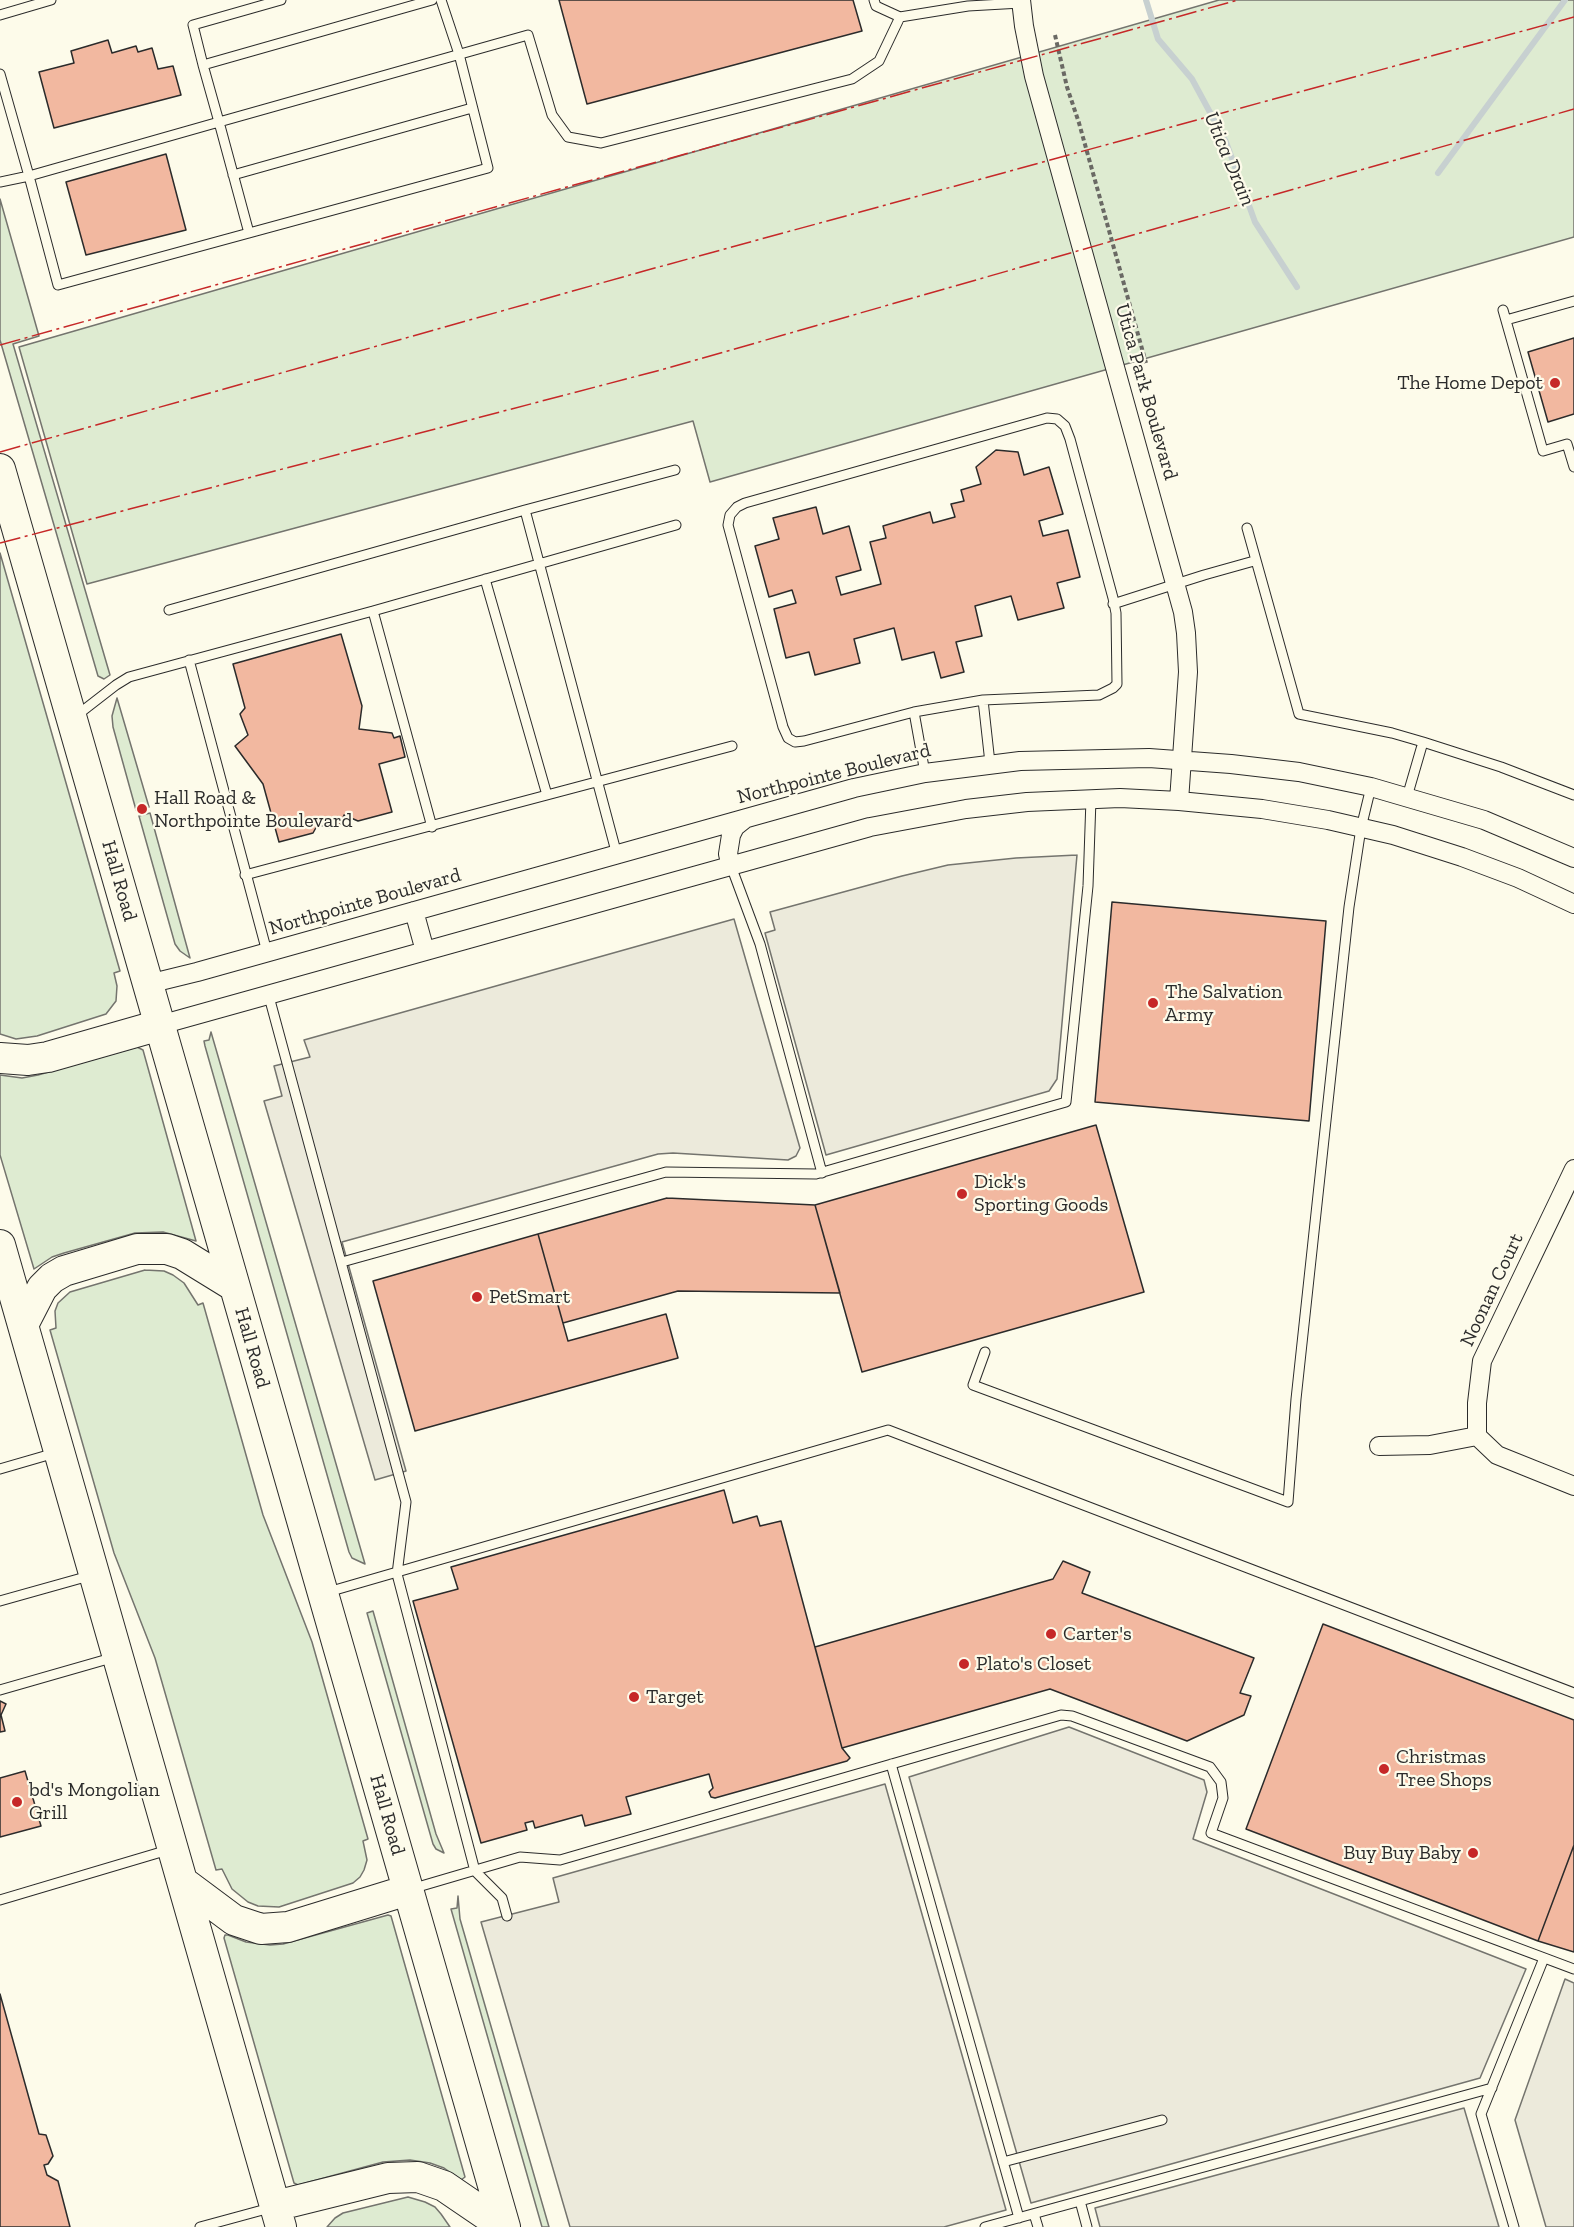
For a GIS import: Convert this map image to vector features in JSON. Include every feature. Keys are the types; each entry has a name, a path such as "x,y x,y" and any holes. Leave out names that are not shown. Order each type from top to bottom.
{"highway":[{"name":"Hall Road","path":"0,469 505,2227"},
{"path":"0,1058 28,1060 48,1056 160,1025"},
{"path":"0,1245 278,2217 388,2178 418,2176 444,2186 505,2227"},
{"path":"23,1325 42,1288 52,1278 79,1266 137,1249 167,1249 182,1254 234,1286"},
{"path":"183,1882 234,1920 261,1929 288,1926 408,1890"}],"street":[{"name":"Utica Park Boulevard","path":"1021,1 1034,75 1177,584 1185,622 1188,654 1179,801"},
{"name":"Northpointe Boulevard","path":"148,984 854,788 925,773 990,763 1078,758 1183,760 1264,767 1407,796 1484,820 1574,858"},
{"path":"160,1025 268,993 870,827 993,805 1091,799 1179,801 1295,814 1361,828 1462,857 1518,878 1574,904"},
{"path":"731,866 728,854 730,835 735,827 745,819"},
{"path":"414,911 425,951"},
{"name":"Noonan Court","path":"1477,1437 1477,1403 1482,1361 1574,1168"},
{"path":"1380,1446 1430,1445 1477,1437 1497,1455 1574,1486"}],"lane":[{"path":"0,15 51,0"},
{"path":"249,232 193,26 281,0"},
{"path":"203,65 432,0"},
{"path":"0,74 58,285 488,168 459,54 441,0"},
{"path":"874,0 876,6 900,17 968,6 1021,1"},
{"path":"0,182 29,176 528,34 552,115 568,137 601,142 852,79 879,61 900,17"},
{"path":"233,175 472,108"},
{"path":"1574,301 1505,315 1543,451 1567,444 1574,467"},
{"path":"1047,418 1057,419 1065,426 1070,439 1113,604 1117,684 1099,695 983,700 914,712 804,741 795,742 788,738 783,727 728,525 730,514 745,503 1047,418"},
{"path":"169,610 675,470"},
{"path":"525,510 617,855"},
{"path":"73,719 129,677 676,525"},
{"path":"1247,528 1254,561 1299,714 1392,733 1423,742 1501,767 1574,795"},
{"path":"1113,604 1254,561"},
{"path":"485,579 547,795"},
{"path":"373,611 432,826"},
{"path":"189,660 267,952"},
{"path":"983,700 990,763"},
{"path":"914,712 925,773"},
{"path":"1407,796 1423,742"},
{"path":"245,875 596,780 732,746"},
{"path":"985,1352 973,1385 1288,1502 1296,1399 1348,907 1361,828 1371,787"},
{"path":"342,1262 666,1172 822,1173 1066,1102 1088,886 1091,799"},
{"path":"731,866 760,944 822,1173"},
{"path":"268,993 406,1502 397,1574 476,1871 502,1898 507,1916"},
{"path":"323,1593 397,1574 888,1430 1574,1693"},
{"path":"0,1469 59,1452"},
{"path":"0,1601 95,1575"},
{"path":"0,1690 118,1656"},
{"path":"408,1890 520,1857 560,1860 1061,1715 1072,1716 1210,1767 1221,1782 1223,1798 1211,1833 1574,1969"},
{"path":"891,1764 1019,2218"},
{"path":"0,1900 173,1849"},
{"path":"1514,2227 1481,2114 1544,1958"},
{"path":"985,2227 1492,2088"},
{"path":"1003,2162 1162,2120"},
{"path":"1080,2201 1087,2227"},
{"path":"1034,2214 1038,2227"},
{"path":"200,2227 278,2217"}],"path":[{"path":"1054,35 1066,87 1079,123 1146,363"}],"green space":[{"path":"1219,0 1574,0 1574,237 710,482 693,421 87,584 19,347"},
{"path":"0,199 39,336 13,344 110,675 104,679 98,676 0,340"},
{"path":"0,553 120,971 114,973 117,986 116,1001 106,1014 37,1036 16,1039 0,1034"},
{"path":"117,698 149,807 136,810 113,727 112,716"},
{"path":"150,813 190,958 175,944 139,816"},
{"path":"211,1032 365,1564 352,1558 349,1552 205,1046 204,1041 209,1040"},
{"path":"137,1047 143,1050 196,1241 163,1232 135,1233 52,1257 34,1269 0,1155 0,1075 22,1078 38,1075"},
{"path":"145,1270 164,1271 173,1275 184,1283 198,1305 203,1303 263,1515 312,1642 368,1839 363,1841 367,1860 364,1870 353,1883 279,1907 258,1906 248,1902 232,1889 222,1869 216,1870 155,1658 114,1553 50,1330 56,1328 55,1311 58,1303 70,1292"},
{"path":"373,1611 436,1834 444,1853 436,1849 433,1844 367,1613"},
{"path":"458,1896 460,1919 549,2227 542,2227 451,1909 457,1908"},
{"path":"391,1916 465,2177 461,2180 444,2168 410,2160 383,2162 298,2185 294,2183 225,1935 246,1942 283,1944"},
{"path":"408,2197 435,2207 450,2227 327,2227 343,2213"}],"shaded area":[{"path":"1077,855 1057,1079 1049,1091 826,1155 765,933 775,930 770,912 948,865"},
{"path":"734,919 800,1148 796,1156 788,1160 658,1154 342,1242 406,1471 375,1480 264,1101 282,1096 274,1066 310,1057 304,1040"},
{"path":"1069,1727 1204,1780 1207,1792 1193,1839 1526,1969 1480,2078 1031,2203 909,1777"},
{"path":"885,1784 1006,2210 944,2227 570,2227 481,1922 559,1902 553,1878"},
{"path":"1565,1979 1574,1983 1574,2227 1546,2227 1515,2120"},
{"path":"1464,2108 1499,2227 1100,2227 1095,2208"}],"building":[{"path":"559,0 853,0 862,31 587,104"},
{"path":"108,40 112,53 136,46 138,52 152,48 158,69 173,66 181,95 54,128 39,72 74,63 71,51"},
{"path":"166,154 186,230 86,255 66,182"},
{"name":"The Home Depot","path":"1574,338 1574,414 1548,422 1528,352"},
{"path":"996,450 1018,452 1024,475 1049,467 1063,514 1039,521 1043,536 1068,530 1080,577 1057,583 1064,608 1018,620 1011,596 975,606 982,636 956,642 964,672 941,678 934,652 902,660 894,628 854,639 860,663 815,675 809,652 786,658 774,609 796,603 792,590 769,597 755,546 779,539 773,518 816,507 823,534 849,526 861,570 836,577 841,595 881,584 870,542 886,538 883,526 930,512 933,523 955,517 951,504 964,501 961,490 981,484 976,467"},
{"path":"341,634 362,706 359,729 392,733 394,738 400,736 405,757 379,764 392,812 358,821 344,815 341,824 328,828 318,824 313,833 279,842 263,784 235,746 248,735 240,714 245,708 233,664"},
{"path":"1112,902 1326,921 1309,1121 1095,1102"},
{"path":"1096,1125 1144,1292 862,1372 815,1205"},
{"path":"667,1198 815,1205 840,1293 678,1291 563,1323 538,1234"},
{"path":"538,1234 568,1341 666,1314 678,1358 415,1431 373,1281"},
{"name":"Target","path":"724,1490 733,1523 757,1516 760,1526 781,1521 842,1748 850,1758 847,1761 715,1798 711,1797 709,1792 713,1788 709,1774 626,1797 631,1814 585,1826 582,1815 535,1828 533,1821 525,1823 527,1830 481,1843 413,1601 458,1589 451,1567"},
{"path":"1063,1561 1090,1572 1082,1593 1254,1658 1240,1693 1251,1696 1244,1715 1187,1741 1050,1689 842,1748 815,1647 1053,1579"},
{"path":"1323,1624 1574,1720 1574,1845 1538,1941 1246,1829"},
{"path":"0,1701 6,1704 1,1715 5,1731 0,1732"},
{"name":"bd's Mongolian Grill","path":"25,1771 41,1826 0,1837 0,1778"},
{"path":"1574,1845 1574,1952 1538,1941"},
{"path":"0,1994 39,2134 46,2135 53,2156 48,2164 44,2165 47,2175 58,2181 70,2227 0,2227"}],"waterway":[{"name":"Utica Drain","path":"1146,0 1158,39 1192,79 1226,142 1255,222 1297,287"},
{"path":"1438,173 1565,0"}],"power":[{"path":"0,345 1238,0"},
{"path":"0,452 644,271 1574,17"},
{"path":"0,543 668,368 1574,109"}],"place":[{"name":"The Home Depot","path":"1555,383"},
{"name":"Hall Road & Northpointe Boulevard","path":"142,809"},
{"name":"The Salvation Army","path":"1153,1003"},
{"name":"Dick's Sporting Goods","path":"962,1194"},
{"name":"PetSmart","path":"477,1297"},
{"name":"Carter's","path":"1051,1634"},
{"name":"Plato's Closet","path":"964,1664"},
{"name":"Target","path":"634,1697"},
{"name":"Christmas Tree Shops","path":"1384,1769"},
{"name":"bd's Mongolian Grill","path":"17,1802"},
{"name":"Buy Buy Baby","path":"1473,1853"}]}
